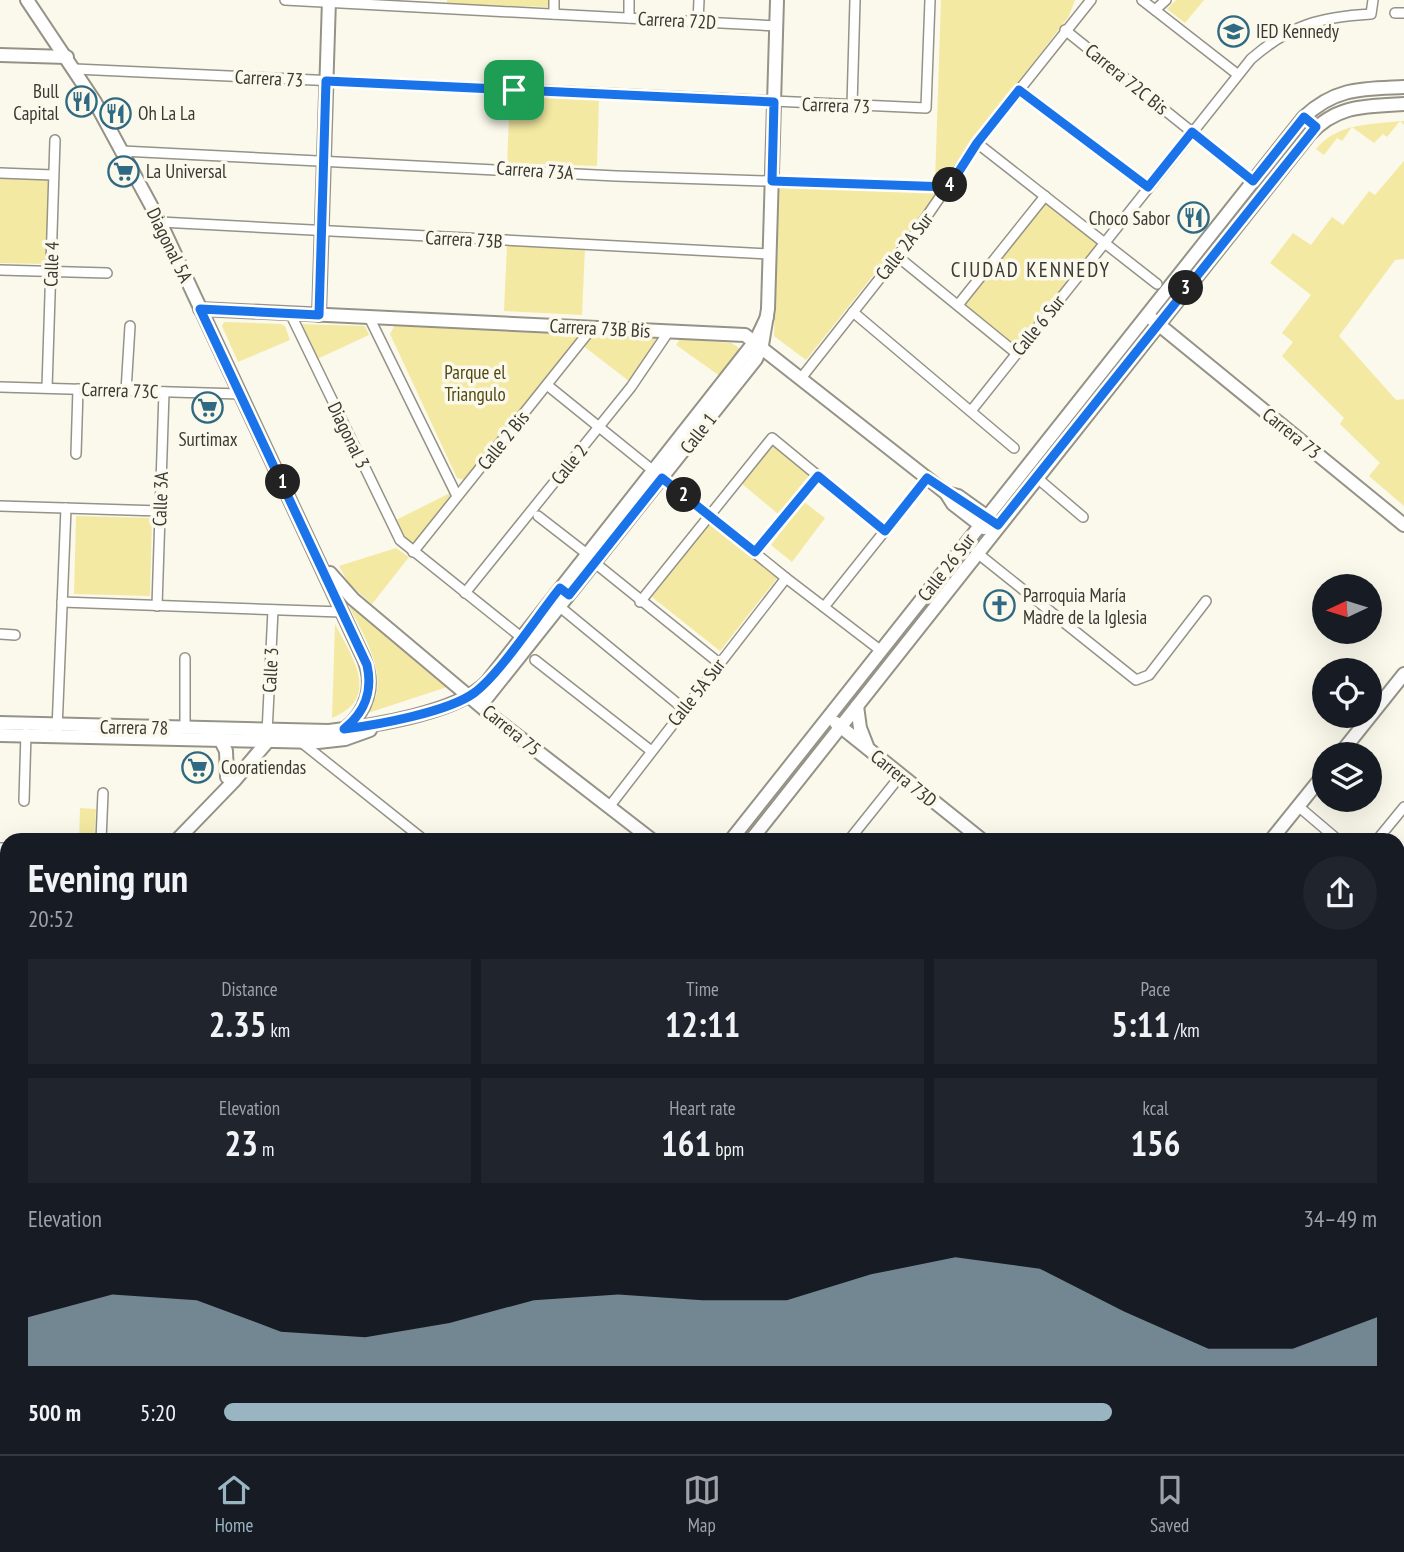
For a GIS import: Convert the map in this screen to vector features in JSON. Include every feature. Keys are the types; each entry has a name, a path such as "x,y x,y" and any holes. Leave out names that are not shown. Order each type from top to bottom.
{"street":[{"name":"Diagonal 5A","path":"27,0 75,69 160,222 318,555 341,612 367,665 370,687 359,715 344,729"},
{"name":"Carrera 72D","path":"285,0 776,26"},
{"path":"554,0 554,14"},
{"path":"629,0 629,18"},
{"path":"698,21 699,0"},
{"name":"Calle 1","path":"470,696 486,682 520,637 565,591 657,475 756,359 767,317 777,0"},
{"path":"852,106 855,0"},
{"name":"Carrera 73","path":"75,69 926,108 930,0"},
{"name":"Calle 2A Sur","path":"1079,13 1082,0"},
{"name":"Calle 2A Sur","path":"802,377 949,187 977,143 1091,0"},
{"path":"1142,0 1237,74"},
{"path":"1155,10 1166,0"},
{"name":"Calle 6 Sur","path":"971,411 1237,74 1265,47 1287,33 1321,18 1371,14 1373,0"},
{"path":"319,315 329,1"},
{"name":"Carrera 72C Bis","path":"1065,30 1253,181"},
{"path":"0,55 67,57"},
{"name":"Calle 26 Sur","path":"736,833 1304,117 1316,105 1339,93 1404,87"},
{"path":"1019,90 1148,187"},
{"name":"Calle 26 Sur","path":"757,833 976,552 1316,127 1342,109 1404,104"},
{"path":"1304,117 1316,127"},
{"name":"Calle 4","path":"47,388 55,140"},
{"path":"977,143 1157,284"},
{"name":"Carrera 73A","path":"122,151 324,159 616,176 949,187"},
{"path":"0,173 53,175"},
{"path":"958,305 1045,196"},
{"name":"Carrera 73B","path":"160,222 321,233 769,254"},
{"path":"897,256 1016,353"},
{"path":"0,270 107,274"},
{"name":"Carrera 73B Bis","path":"200,309 733,333 759,343 946,493 953,504 995,529"},
{"path":"853,312 1014,448"},
{"name":"Diagonal 3","path":"290,313 396,533 414,552 520,637"},
{"name":"Carrera 73","path":"1146,315 1404,524"},
{"path":"369,317 457,496"},
{"path":"126,391 130,326"},
{"name":"Calle 2 Bis","path":"414,552 592,328"},
{"name":"Calle 2","path":"465,593 599,426 669,331"},
{"path":"547,385 786,578 880,650"},
{"name":"Carrera 73C","path":"0,387 241,394"},
{"path":"76,454 78,389"},
{"name":"Calle 3A","path":"157,606 164,392"},
{"path":"640,602 772,438 885,531"},
{"path":"755,552 818,476"},
{"path":"1036,477 1083,517"},
{"path":"824,607 927,478"},
{"path":"0,506 160,511"},
{"path":"57,731 66,508"},
{"path":"538,516 640,602 719,663"},
{"path":"976,552 1132,677 1141,680 1149,675 1206,601"},
{"name":"Carrera 75","path":"318,555 348,594 481,705 643,833"},
{"name":"Calle 5A Sur","path":"609,807 650,750 786,578"},
{"name":"Calle 1","path":"481,705 564,610 565,591"},
{"path":"62,602 341,612"},
{"name":"Calle 3","path":"264,738 273,610"},
{"path":"564,610 684,709"},
{"path":"0,634 15,635"},
{"path":"185,658 185,728"},
{"path":"534,660 650,750"},
{"path":"1350,742 1404,674"},
{"path":"264,738 301,742 345,739 379,724 470,696"},
{"path":"857,706 860,728 869,750"},
{"name":"Carrera 73D","path":"827,716 973,833"},
{"name":"Carrera 78","path":"0,723 26,730"},
{"path":"183,833 227,777 264,738 379,724"},
{"name":"Carrera 78","path":"57,731 185,728 264,738"},
{"path":"24,801 26,730"},
{"name":"Carrera 78","path":"0,735 26,730 221,741 264,738"},
{"path":"202,811 234,781 264,738"},
{"path":"221,741 226,751 227,777"},
{"path":"301,742 416,833"},
{"path":"855,833 901,775"},
{"path":"1277,833 1312,789"},
{"path":"101,833 103,793"},
{"path":"1298,806 1330,833"},
{"path":"1383,833 1404,807"}],"green space":[{"path":"447,0 549,0 549,7 447,4"},
{"path":"941,0 1075,0 1069,16 943,181 935,182"},
{"path":"1176,0 1204,0 1185,23 1167,9"},
{"path":"510,95 599,98 597,166 507,163"},
{"path":"1400,121 1387,137 1383,134 1374,143 1352,127"},
{"path":"1352,128 1342,141 1337,138 1324,155 1316,149 1334,134"},
{"path":"1404,161 1404,259 1395,260 1339,336 1396,400 1404,399 1404,506 1369,476 1380,463 1340,424 1344,418 1282,356 1293,342 1282,333 1311,295 1270,263 1293,233 1311,245 1332,217 1343,225 1369,191 1375,195"},
{"path":"0,177 50,179 47,264 0,263"},
{"path":"778,185 940,191 806,360 774,336"},
{"path":"1047,201 1098,243 1014,347 963,306"},
{"path":"507,245 585,248 582,315 504,311"},
{"path":"224,322 281,324 285,326 290,340 238,362 222,326"},
{"path":"298,324 365,326 369,335 315,360"},
{"name":"Parque el Triangulo","path":"395,325 579,332 582,335 465,480 457,478 390,334"},
{"path":"592,335 656,339 629,381 582,345"},
{"path":"680,339 731,343 738,347 739,351 720,376 676,345"},
{"path":"773,446 809,476 778,514 741,483"},
{"path":"450,493 453,498 416,546 405,539 396,520"},
{"path":"804,502 825,518 792,562 771,545"},
{"path":"76,516 152,518 150,596 74,594"},
{"path":"710,523 778,577 720,651 652,597"},
{"path":"396,548 409,557 372,604 349,584 339,566"},
{"path":"349,606 450,686 368,713 375,700 377,672 374,658"},
{"path":"335,624 355,663 359,688 356,700 347,710 332,718"},
{"path":"80,808 96,809 94,833 79,833"}],"place":[{"name":"IED Kennedy","path":"1233,31"},
{"name":"Bull Capital","path":"82,102"},
{"name":"Oh La La","path":"115,113"},
{"name":"La Universal","path":"123,171"},
{"name":"Choco Sabor","path":"1193,218"},
{"name":"Surtimax","path":"208,408"},
{"name":"Parroquia María Madre de la Iglesia","path":"1000,606"},
{"name":"Cooratiendas","path":"198,767"}],"district":[{"name":"CIUDAD KENNEDY","path":"1031,269"}],"route":[{"path":"326,81 514,90 774,102 772,181 949,187 977,143 1019,90 1148,187 1192,132 1253,181 1304,117 1316,127 998,525 958,496 946,493 927,478 885,531 818,476 755,552 662,478 569,595 560,588 476,692 451,704 379,724 344,729 354,722 368,698 370,687 367,665 341,612 318,555 200,309 319,315 326,81"}]}
